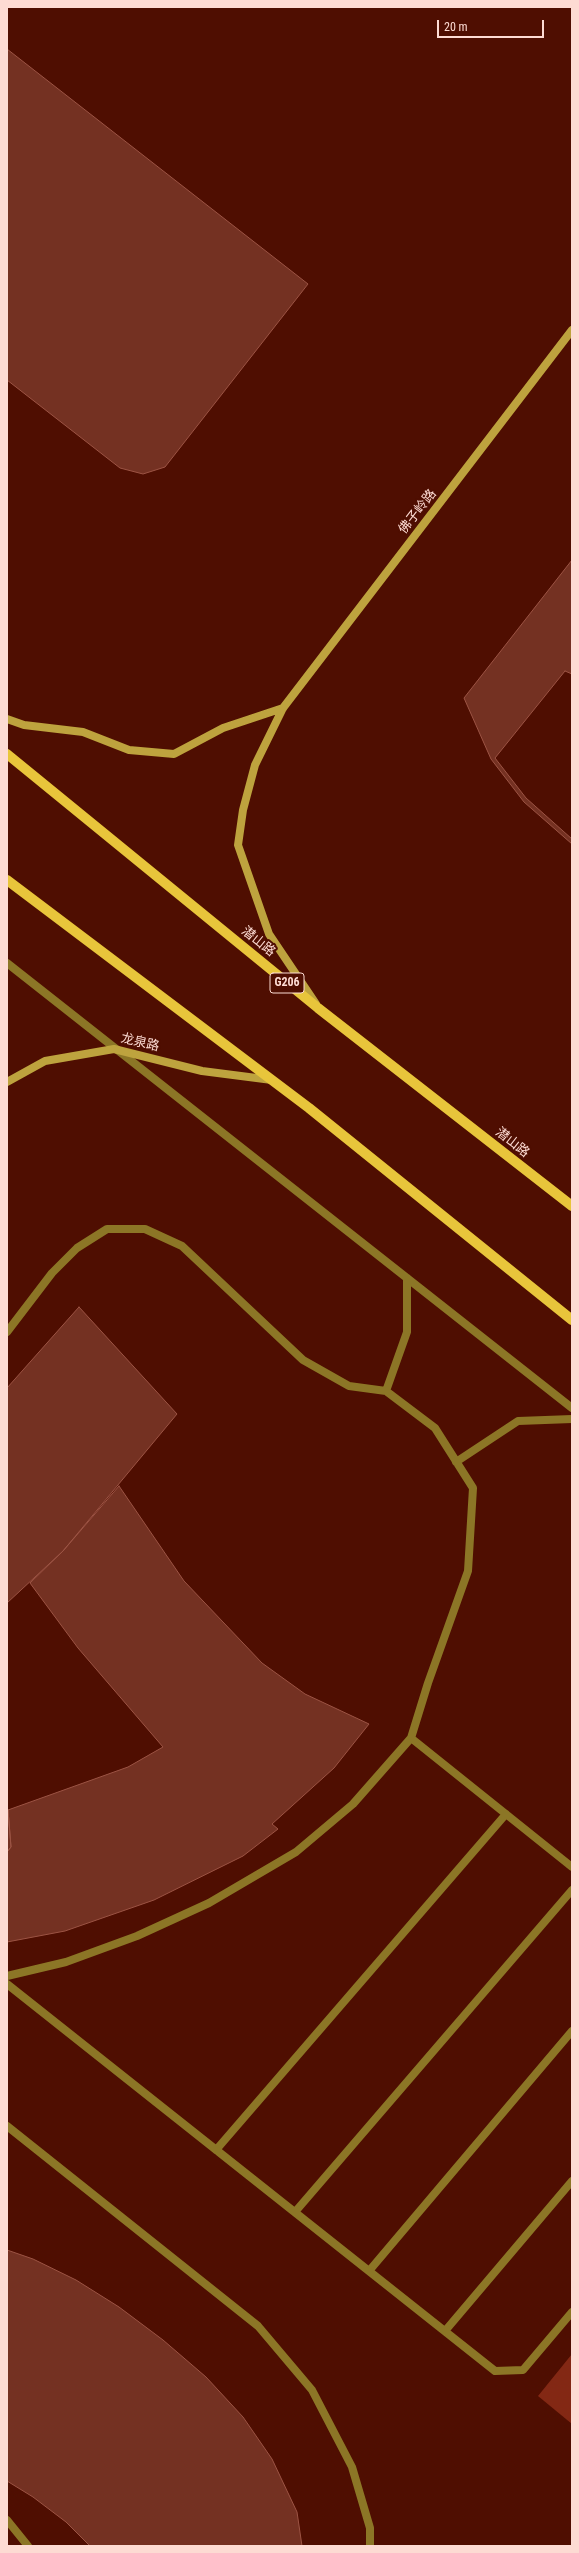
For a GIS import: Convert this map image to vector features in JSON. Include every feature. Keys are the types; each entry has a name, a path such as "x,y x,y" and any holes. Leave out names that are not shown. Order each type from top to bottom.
{"main road":[{"name":"潜山路","path":"7,754 318,1008 572,1206"},
{"path":"7,880 272,1080 572,1320"}],"street":[{"name":"佛子岭路","path":"318,1008 269,934 238,845 243,810 255,765 282,708 572,330"},
{"path":"7,719 24,725 83,732 129,750 174,754 223,728 282,708"},
{"name":"龙泉路","path":"7,1082 45,1061 114,1049 202,1071 272,1080"}],"lane":[{"path":"7,963 114,1049 572,1408"},
{"path":"7,1332 52,1274 77,1248 106,1229 145,1229 182,1246 303,1360 349,1386 386,1391 435,1428 473,1488 468,1571 428,1683 411,1738 353,1804 289,1856 209,1903 137,1936 66,1962 7,1976"},
{"path":"386,1391 407,1332 407,1278"},
{"path":"456,1462 518,1421 572,1419"},
{"path":"411,1738 572,1867"},
{"path":"216,2150 506,1814"},
{"path":"295,2212 572,1890"},
{"path":"7,1984 495,2371 523,2370 572,2312"},
{"path":"369,2271 572,2031"},
{"path":"7,2126 258,2326 316,2397 352,2467 370,2528 370,2546"},
{"path":"445,2331 572,2181"},
{"path":"7,2520 28,2546"}],"shaded area":[{"path":"572,2354 572,2424 538,2396"}],"building":[{"path":"7,49 308,284 165,467 143,474 120,468 7,380"},
{"path":"572,560 572,844 524,802 491,759 464,698"},
{"path":"565,671 572,674 572,839 526,798 495,758"},
{"path":"79,1307 177,1414 63,1551 7,1603 7,1388"},
{"path":"119,1486 184,1581 262,1663 305,1694 369,1724 334,1768 272,1824 278,1829 243,1856 154,1900 65,1931 7,1942 7,1852 11,1847 8,1810 128,1767 163,1747 78,1648 30,1583 63,1551"},
{"path":"8,1810 11,1847 7,1852 7,1811"},
{"path":"7,2250 33,2259 76,2280 119,2307 163,2340 206,2377 243,2417 272,2459 297,2512 302,2546 90,2546 66,2522 33,2497 7,2481"}]}
